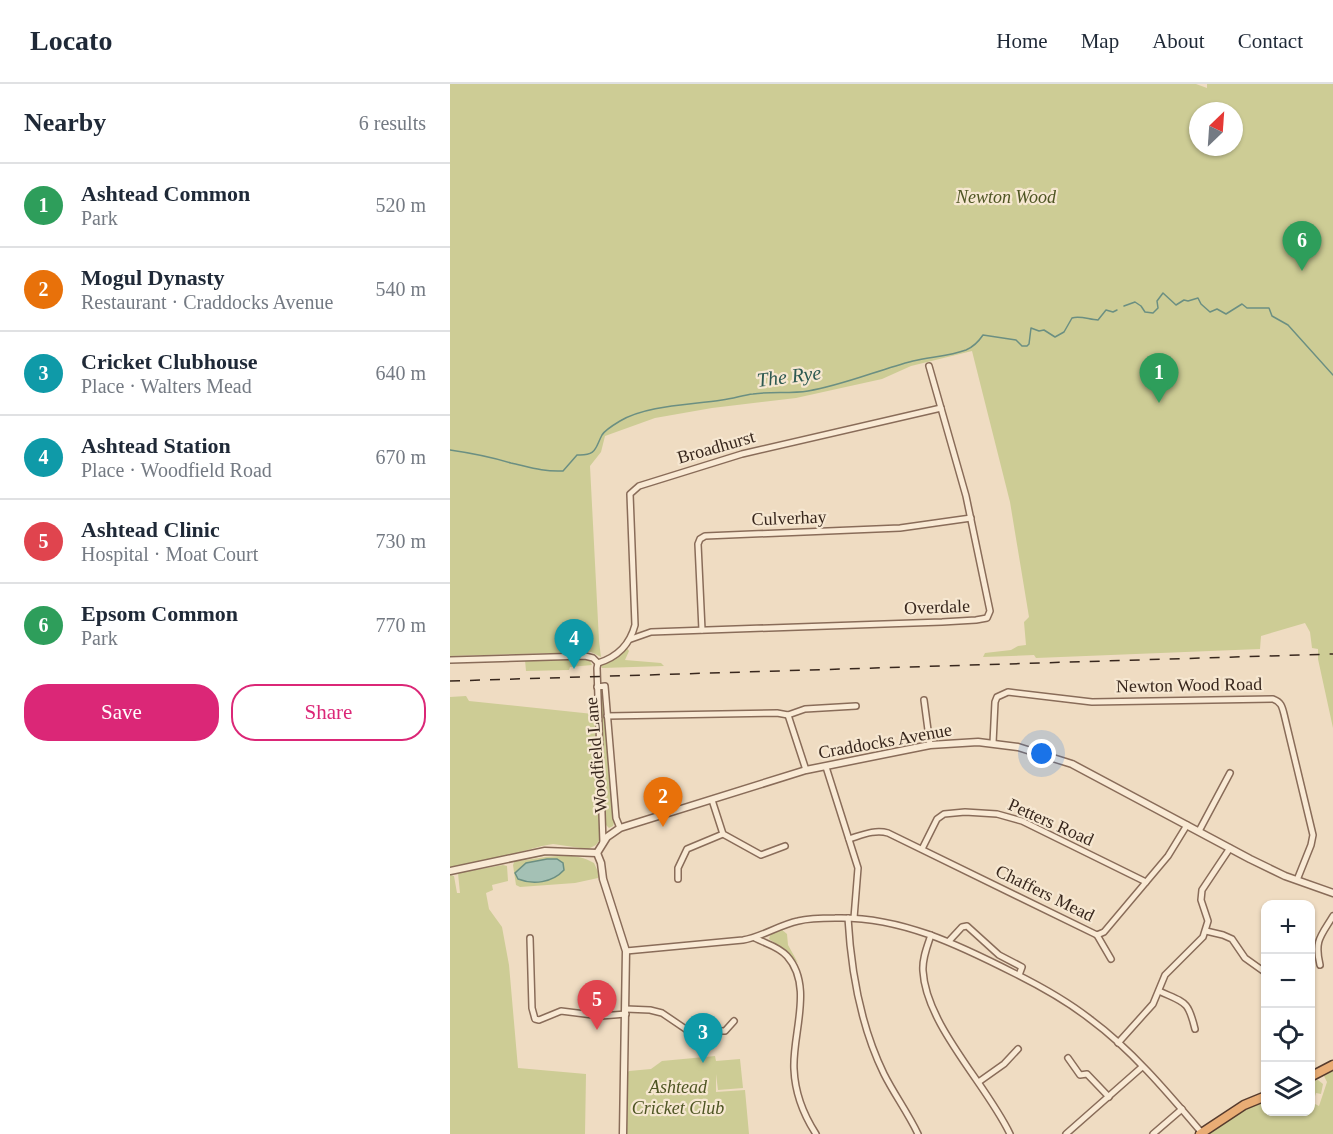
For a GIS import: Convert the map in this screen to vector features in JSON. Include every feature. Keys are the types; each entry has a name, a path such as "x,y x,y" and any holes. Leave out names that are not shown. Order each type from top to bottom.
{"highway":[{"path":"1315,1075 1333,1065"},
{"path":"1201,1133 1244,1105 1261,1098"}],"street":[{"name":"Overdale","path":"631,639 645,633 983,620 987,618 990,611 970,518 929,366"},
{"name":"Broadhurst","path":"631,639 635,625 630,494 639,486 742,453 941,408"},
{"name":"Culverhay","path":"702,630 698,544 705,536 900,528 970,518"},
{"path":"635,625 645,633"},
{"path":"450,660 585,656 593,658 598,663 617,655 631,639"},
{"name":"Woodfield Lane","path":"598,663 603,843"},
{"name":"Woodfield Lane","path":"597,687 605,686 616,818 620,828"},
{"name":"Newton Wood Road","path":"993,743 995,702 997,697 1008,692 1092,702 1273,699 1278,701 1282,705 1313,835 1297,880"},
{"path":"924,700 930,745"},
{"path":"607,716 777,713 788,715 805,709 856,706"},
{"path":"788,715 806,770"},
{"name":"Craddocks Avenue","path":"603,843 611,833 620,828 806,770 930,745 970,741 1036,751 1072,764 1230,848 1297,880 1333,893"},
{"path":"826,767 858,873 851,918 854,977 868,1036 884,1074 918,1134"},
{"path":"1199,831 1230,773"},
{"path":"712,800 723,834 761,855 785,846"},
{"name":"Petters Road","path":"922,849 937,819 944,814 965,812 997,814 1022,821 1146,882"},
{"name":"Woodfield Lane","path":"603,825 611,833"},
{"name":"Chaffers Mead","path":"849,839 880,830 1097,935 1104,932 1168,856 1187,825"},
{"path":"678,879 678,868 687,849 723,834"},
{"path":"597,853 603,843"},
{"path":"1118,1043 1153,1004 1165,975 1203,937 1208,921 1201,900 1202,890 1230,848"},
{"path":"450,872 545,851 597,853"},
{"path":"597,853 626,951 626,1012 622,1076 623,1134"},
{"path":"1320,964 1316,950 1317,941 1333,916"},
{"path":"626,951 755,938 798,921 851,918 892,924 931,935 949,941 1019,975 1091,1019 1142,1067 1182,1109 1201,1133"},
{"path":"949,941 962,927 967,926 999,955 1022,967 1019,975"},
{"path":"1206,931 1232,939 1245,958 1261,969"},
{"path":"931,935 923,963 924,980 931,1003 950,1039 980,1081 1011,1134"},
{"path":"1097,935 1111,959"},
{"path":"530,938 531,1008 536,1019 539,1020 561,1011 601,1016 650,1010 662,1013 687,1030 725,1030 734,1021"},
{"path":"755,938 784,953 792,961 796,970 800,996 794,1065 796,1091 805,1115 816,1134"},
{"path":"1159,991 1185,1004 1190,1009 1195,1029"},
{"path":"980,1081 1004,1064 1018,1049"},
{"path":"1068,1058 1080,1075 1087,1074 1109,1097"},
{"path":"1066,1134 1142,1067"},
{"path":"1153,1134 1182,1109"}],"green space":[{"name":"Newton Wood","path":"450,84 1196,84 1207,88 1207,84 1333,84 1333,728 1318,659 1318,649 1312,648 1310,632 1305,623 1261,636 1260,649 1036,658 1034,655 983,657 985,653 1011,650 1026,645 1024,622 1029,617 1010,502 972,351 911,366 882,379 796,398 712,408 655,418 605,436 601,452 590,466 601,657 591,652 450,656"},
{"path":"627,648 629,651 625,660 661,663 664,666 602,668 601,664 615,659"},
{"path":"580,659 590,661 592,665 570,667 569,670 526,671 525,660"},
{"path":"600,690 603,691 614,823 609,828 605,818"},
{"path":"466,696 469,701 593,714 598,815 601,831 601,838 596,845 588,849 553,844 450,868 450,697"},
{"path":"545,853 555,854 516,861 576,856 594,863 600,876 575,883 520,887 516,885 513,865 515,860"},
{"path":"507,866 508,881 492,885 493,890 486,893 489,909 502,927 509,965 518,1068 586,1074 585,1134 450,1134 450,875 454,876 457,893 460,893 458,873"},
{"path":"781,929 787,934 788,945 798,963 784,949 769,939 771,933"},
{"name":"Ashtead Cricket Club","path":"715,1056 716,1061 740,1059 743,1088 718,1090 716,1074 716,1092 745,1090 749,1134 626,1134 627,1073 629,1071 651,1069 662,1061"},
{"path":"1333,1070 1333,1134 1206,1134 1235,1115 1261,1102 1261,1116 1315,1116 1315,1104 1319,1106 1327,1082 1324,1076"},
{"path":"1315,1080 1318,1080 1323,1084 1321,1094 1316,1093 1315,1096"}],"shaded area":[{"path":"557,859 563,863 564,870 554,878 542,882 518,879 515,873 526,863"}],"waterway":[{"name":"The Rye","path":"1124,306 1135,302 1145,312 1153,313 1158,308 1157,301 1163,293 1176,305 1184,300 1198,298 1210,312 1217,309 1226,314 1242,304 1247,308 1269,308 1272,316 1288,325 1333,375"},
{"name":"The Rye","path":"450,450 481,455 536,469 563,471 577,455 592,453 602,435 610,427 643,412 753,394 801,392 821,388 913,361 966,350 976,344 983,335 1016,340 1022,346 1027,346 1031,328 1044,330 1055,337 1064,332 1072,318 1098,320 1106,310 1113,312 1117,310"}],"railway":[{"path":"450,681 1333,654"}],"place":[{"name":"Epsom Common","path":"1302,271"},
{"name":"Ashtead Common","path":"1159,403"},
{"name":"Ashtead Station","path":"574,669"},
{"name":"Mogul Dynasty","path":"663,827"},
{"name":"Ashtead Clinic","path":"597,1030"},
{"name":"Cricket Clubhouse","path":"703,1063"}]}
